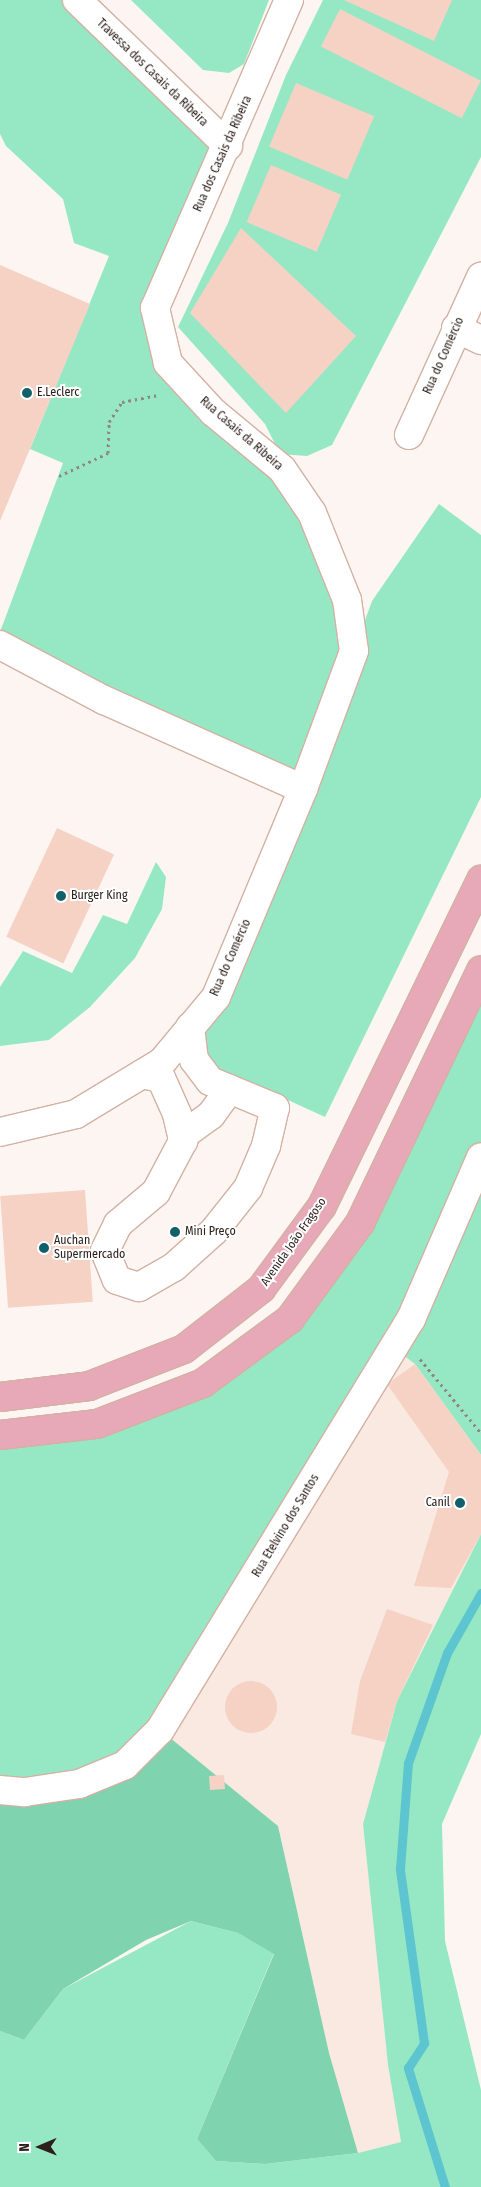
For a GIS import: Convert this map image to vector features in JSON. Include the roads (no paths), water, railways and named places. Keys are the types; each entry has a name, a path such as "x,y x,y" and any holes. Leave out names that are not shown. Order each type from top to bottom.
{"main road":[{"name":"Avenida João Fragoso","path":"0,1398 89,1386 184,1349 261,1289 322,1206 481,880"},
{"path":"0,1435 96,1424 202,1383 290,1320 360,1223 481,971"}],"street":[{"name":"Travessa dos Casais da Ribeira","path":"77,0 228,146"},
{"name":"Rua dos Casais da Ribeira","path":"154,308 228,146 289,0"},
{"name":"Rua do Comércio","path":"409,435 456,328 481,277"},
{"name":"Rua Casais da Ribeira","path":"154,308 168,363 187,386 282,469 312,513 347,600 354,651 304,789"},
{"path":"456,328 481,340"},
{"path":"0,645 104,700 304,789"},
{"name":"Rua do Comércio","path":"0,1132 76,1114 162,1062 216,997 304,789"},
{"path":"190,1027 194,1060 210,1081 230,1089 275,1108 266,1146 248,1188 214,1231 174,1266 139,1288 117,1280 105,1251 118,1224 156,1192 182,1136 211,1115 230,1089"},
{"path":"142,1074 161,1078 182,1136"},
{"name":"Rua Etelvino dos Santos","path":"0,1790 26,1792 79,1784 124,1764 160,1730 400,1336 481,1157"}],"waterway":[{"path":"445,2187 408,2068 424,2043 400,1869 408,1763 447,1653 481,1593"}],"place":[{"name":"E.Leclerc","path":"27,393"},
{"name":"Burger King","path":"61,896"},
{"name":"Mini Preço","path":"175,1232"},
{"name":"Auchan Supermercado","path":"44,1248"},
{"name":"Canil","path":"460,1503"}]}
